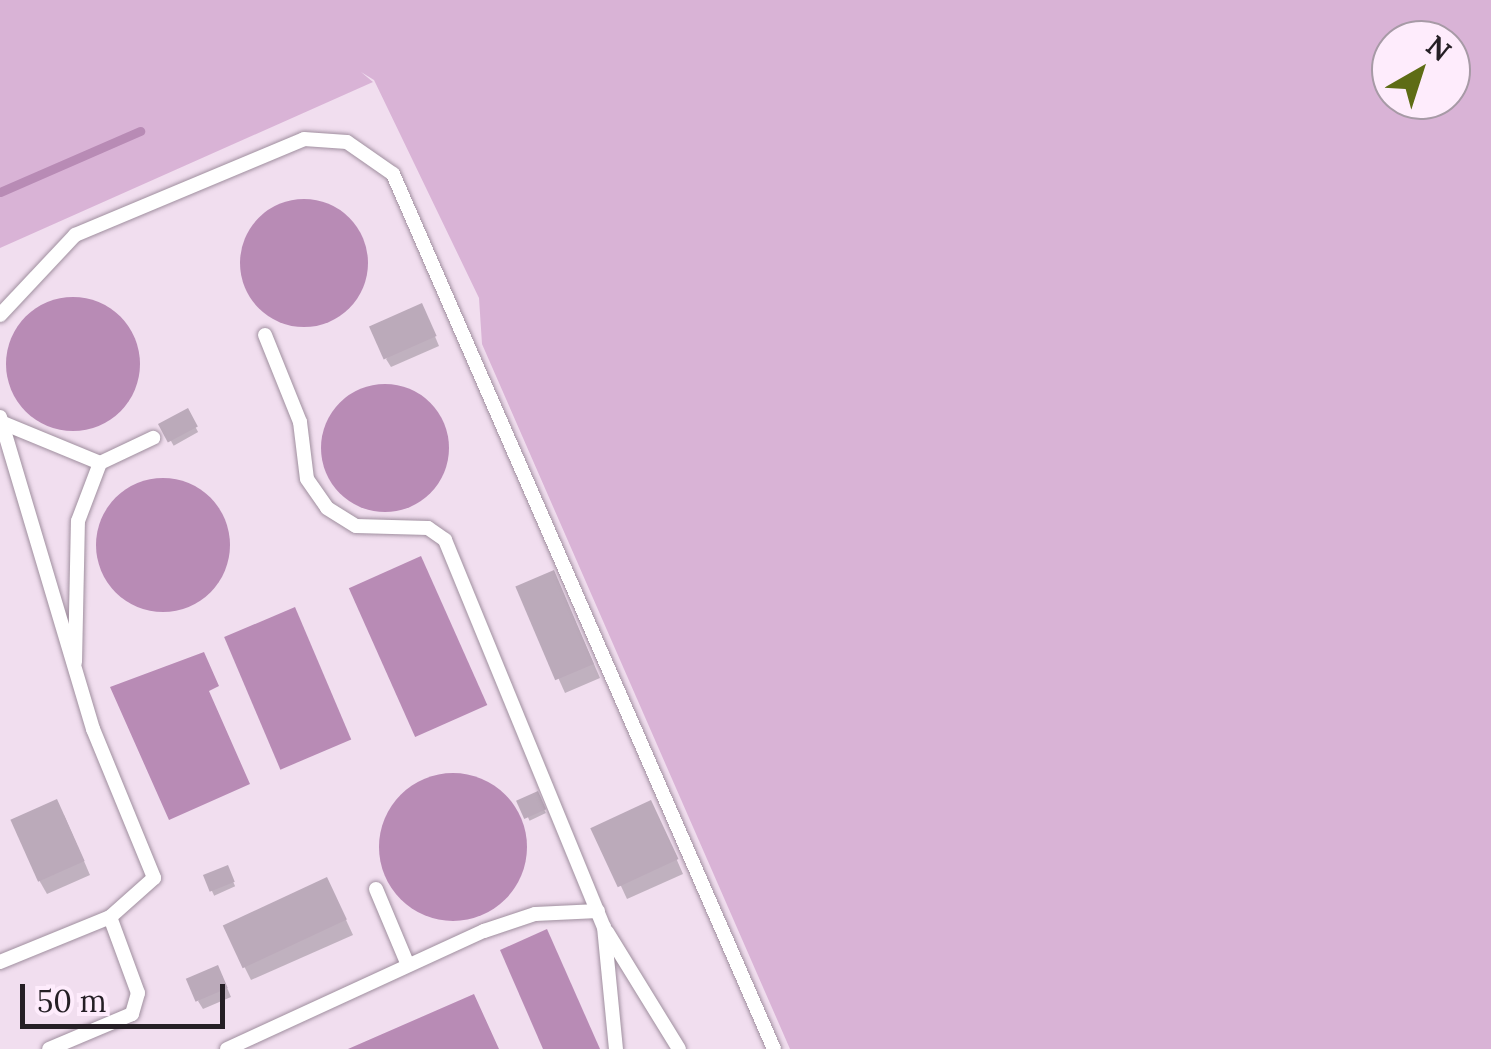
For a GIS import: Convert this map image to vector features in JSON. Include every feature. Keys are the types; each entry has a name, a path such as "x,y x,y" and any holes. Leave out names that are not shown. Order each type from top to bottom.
{"lane":[{"path":"0,315 74,235 304,139 347,142 393,174 774,1049"},
{"path":"265,335 300,422 307,478 327,508 356,526 428,528 444,540 604,927 679,1049"},
{"path":"1,420 100,464"},
{"path":"0,962 110,917 154,878 74,667 1,420"},
{"path":"74,667 78,522 100,464 153,438"},
{"path":"376,889 408,965"},
{"path":"227,1049 408,965 535,914 598,910"},
{"path":"49,1049 132,1014 138,993 110,917"},
{"path":"604,927 616,1049"}],"shaded area":[{"path":"0,0 1491,0 1491,1049 790,1049 482,344 479,298 374,80 361,72 373,82 0,248"},
{"path":"304,199 328,204 349,218 363,239 368,263 363,287 349,308 328,322 304,327 280,322 259,308 245,287 240,263 245,239 259,218 280,204"},
{"path":"73,297 99,302 121,316 135,338 140,364 135,390 121,412 99,426 73,431 47,426 25,412 11,390 6,364 11,338 25,316 47,302"},
{"path":"385,384 409,389 430,403 444,424 449,448 444,472 430,493 409,507 385,512 361,507 340,493 326,472 321,448 326,424 340,403 361,389"},
{"path":"163,478 189,483 211,497 225,519 230,545 225,571 211,593 189,607 163,612 137,607 115,593 101,571 96,545 101,519 115,497 137,483"},
{"path":"421,556 487,705 415,737 349,588"},
{"path":"295,607 351,740 280,770 224,637"},
{"path":"204,652 219,686 209,691 250,784 169,820 110,687"},
{"path":"453,773 481,779 505,795 521,819 527,847 521,875 505,899 481,915 453,921 425,915 401,899 385,875 379,847 385,819 401,795 425,779"},
{"path":"547,929 600,1049 543,1049 500,950"},
{"path":"474,994 499,1049 348,1049"}],"building":[{"path":"422,303 437,336 384,359 369,327"},
{"path":"188,408 198,427 168,443 158,424"},
{"path":"554,570 594,664 555,680 515,586"},
{"path":"538,791 546,809 524,819 516,801"},
{"path":"57,799 85,861 38,882 10,820"},
{"path":"651,800 678,859 618,887 590,828"},
{"path":"228,865 235,882 210,892 203,875"},
{"path":"327,877 347,920 243,968 223,926"},
{"path":"218,965 228,988 196,1002 186,979"}],"waterway":[{"path":"0,192 140,131"}]}
